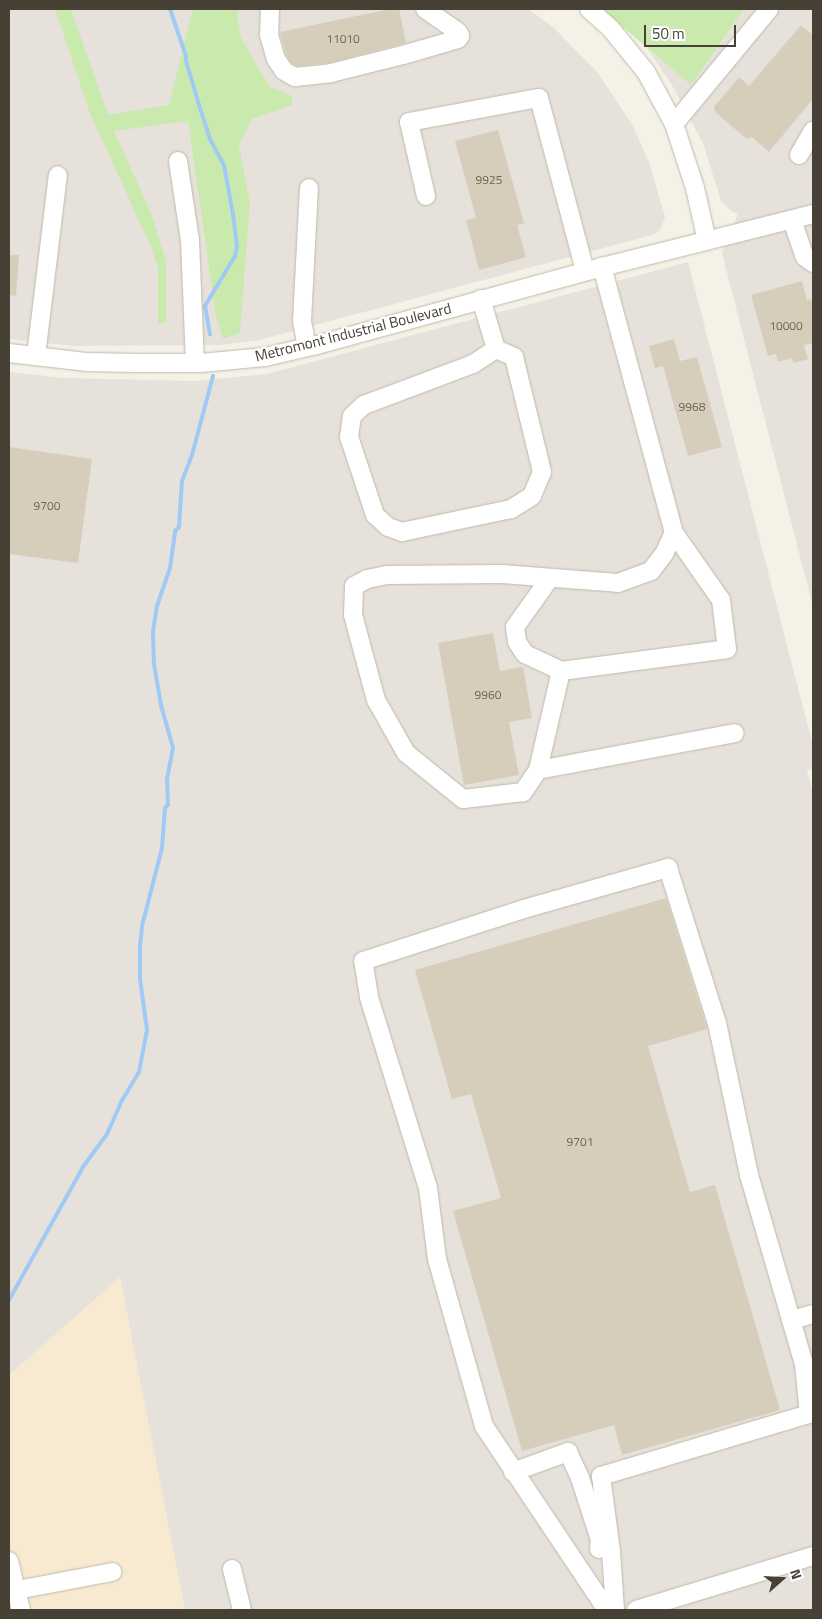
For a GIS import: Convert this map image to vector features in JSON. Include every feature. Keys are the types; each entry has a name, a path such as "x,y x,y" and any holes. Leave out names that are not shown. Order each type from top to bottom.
{"street":[{"path":"270,9 268,36 276,59 284,71 295,77 331,73 458,39 460,36 458,32 425,9"},
{"path":"589,9 611,29 646,72 674,124 695,188 707,241"},
{"path":"674,124 768,9"},
{"path":"426,196 409,122 539,98 584,271"},
{"path":"798,154 813,131"},
{"path":"178,161 190,240 195,363"},
{"path":"36,356 58,175"},
{"path":"307,347 302,321 309,188"},
{"name":"Metromont Industrial Boulevard","path":"9,353 87,362 195,363 265,357 584,271 813,214"},
{"path":"792,220 805,257 813,263"},
{"path":"550,578 515,627 517,642 525,654 560,671 728,649 721,600 674,534 602,267"},
{"path":"482,299 496,349"},
{"path":"496,349 514,357 538,453 542,472 532,496 511,509 502,511 402,532 388,527 375,514 349,437 352,416 364,405 473,364 496,349"},
{"path":"560,671 538,770 523,792 463,800 406,753 376,700 353,615 354,586 367,579 387,575 502,574 618,583 651,571 664,554 674,534"},
{"path":"538,770 735,733"},
{"path":"607,1610 484,1426 437,1259 428,1188 369,997 362,961 524,909 668,868 717,1023 749,1175 804,1364 811,1417 601,1476 605,1550 615,1610"},
{"path":"791,1320 813,1314"},
{"path":"513,1472 568,1452 571,1472 594,1543 605,1550"},
{"path":"636,1610 813,1556"},
{"path":"9,1561 21,1610"},
{"path":"232,1569 242,1610"},
{"path":"17,1590 112,1572"}],"shaded area":[{"path":"9,9 528,9 553,27 598,73 633,126 650,165 665,217 660,230 652,235 259,340 221,345 74,346 9,339"},
{"path":"613,9 813,9 813,607 722,253 738,214 731,211 721,201 703,143 673,87 647,48"},
{"path":"688,262 813,746 813,768 807,770 813,794 813,1610 185,1610 120,1277 9,1375 9,372 64,378 195,381 267,374"},
{"path":"120,1276 185,1610 9,1610 9,1375"}],"green space":[{"path":"55,9 71,9 108,115 169,105 192,13 190,9 240,9 237,14 241,38 270,87 292,96 292,105 252,119 239,145 250,204 240,333 223,339 216,316 188,121 114,131 151,213 166,261 166,322 158,324 158,267 150,245 89,111"},
{"path":"602,9 744,9 691,85"}],"building":[{"path":"390,9 399,9 406,43 329,63 297,66 291,63 286,54 280,32"},
{"path":"801,25 813,35 813,99 769,152 752,137 747,139 715,112 714,107 739,77 749,86"},
{"path":"498,130 524,223 517,225 526,257 479,270 466,220 476,218 455,141"},
{"path":"9,255 19,255 16,296 9,295"},
{"path":"802,281 807,300 811,299 813,309 813,343 804,345 808,359 793,363 792,358 778,362 776,354 768,356 751,295"},
{"path":"674,339 680,361 697,357 722,447 688,456 663,366 655,368 649,346"},
{"path":"9,447 92,459 78,563 9,554"},
{"path":"493,633 500,671 523,667 532,718 509,722 519,775 464,785 438,643"},
{"path":"666,898 707,1029 648,1046 690,1192 715,1185 780,1410 622,1455 614,1425 522,1451 453,1211 501,1198 471,1094 452,1099 415,970"}],"waterway":[{"path":"170,9 211,141 224,165 237,246 235,256 205,306 210,335"},
{"path":"9,1300 83,1167 107,1134 121,1102 139,1072 147,1030 140,979 142,926 162,848 165,808 168,805 167,779 173,748 161,705 154,664 153,631 157,606 170,568 175,531 179,527 182,481 192,455 213,376"}]}
